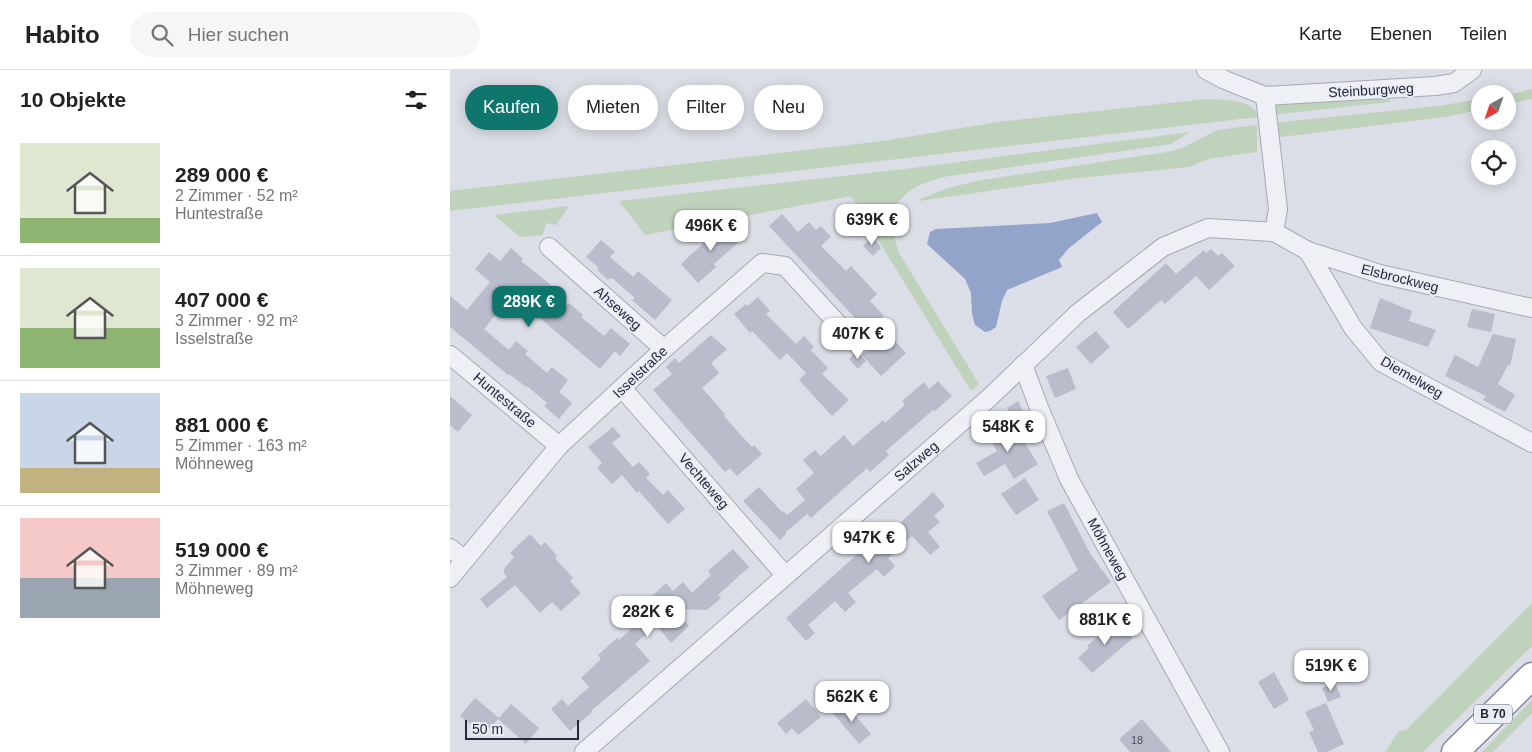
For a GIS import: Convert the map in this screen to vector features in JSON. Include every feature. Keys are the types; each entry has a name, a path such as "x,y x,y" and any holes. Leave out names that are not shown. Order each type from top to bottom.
{"highway":[{"name":"B 70","path":"1455,752 1532,676"}],"street":[{"path":"1206,70 1224,80 1265,96 1278,209 1274,232"},
{"name":"Steinburgweg","path":"1265,96 1454,84 1472,70"},
{"name":"Salzweg","path":"584,752 989,398 1078,313 1163,246 1208,228 1274,232"},
{"name":"Elsbrockweg","path":"1274,232 1308,251 1380,274 1532,308"},
{"name":"Ahseweg","path":"549,246 664,349"},
{"name":"Diemelweg","path":"1308,251 1353,328 1381,362 1532,443"},
{"name":"Isselstraße","path":"450,578 559,446 664,349 762,263 785,266 848,335"},
{"name":"Huntestraße","path":"450,355 559,446"},
{"name":"Möhneweg","path":"1023,366 1069,479 1220,752"},
{"name":"Vechteweg","path":"622,388 785,575"},
{"path":"450,548 464,560"}],"green space":[{"path":"1532,89 1532,99 1516,102 1516,93"},
{"path":"1389,96 1390,102 1271,115 1279,103"},
{"path":"1206,99 1243,103 1250,106 1258,117 450,211 450,191 883,141 998,122"},
{"path":"1471,100 1471,112 1445,117 1281,137 1276,133 1273,123 1438,106"},
{"path":"1257,125 1257,152 1208,159 1190,167 1078,178 918,200 945,189 976,181 1173,151 1217,130"},
{"path":"1190,132 1171,144 943,177 922,184 909,191 897,203 892,214 891,226 899,253 979,384 971,391 851,196 645,235 619,201 913,168"},
{"path":"569,206 556,225 546,223 543,235 520,237 494,215"},
{"path":"1532,603 1532,646 1423,752 1385,752 1399,731 1406,730"},
{"path":"1532,700 1532,713 1493,752 1482,752"}],"water":[{"path":"1097,213 1102,222 1069,248 1059,260 1062,267 1007,290 1002,301 996,327 985,332 975,325 972,314 971,293 965,279 927,244 930,232 936,229 1050,223"}],"building":[{"path":"782,214 798,232 809,222 816,230 821,226 831,237 821,246 846,271 851,266 877,294 870,301 884,316 869,329 860,319 858,321 769,226"},
{"path":"723,221 740,241 714,264 716,267 698,283 681,264 709,238 707,236"},
{"path":"873,236 881,248 873,256 863,246"},
{"path":"601,240 615,252 610,257 633,277 638,271 672,300 655,320 632,300 635,298 613,279 610,278 608,280 597,270 599,268 586,257"},
{"path":"511,248 523,259 521,261 551,285 539,299 558,315 569,303 583,315 581,317 604,336 611,328 630,344 620,356 615,351 600,369 514,296 507,304 505,303 484,329 509,350 516,341 528,351 525,354 547,373 552,367 568,380 559,392 572,403 559,419 544,406 547,403 527,386 508,375 450,327 450,296 467,310 490,282 475,269 489,252 500,261"},
{"path":"1211,249 1218,256 1222,253 1235,266 1209,290 1196,276 1165,304 1161,300 1128,329 1113,312 1166,263 1176,274 1204,250 1206,253"},
{"path":"758,297 770,311 766,314 796,344 804,336 814,347 811,350 828,368 822,374 849,400 832,416 799,380 806,373 787,353 780,360 752,331 750,333 734,314 746,304 748,306"},
{"path":"1380,298 1412,311 1409,321 1436,330 1428,347 1370,328"},
{"path":"1472,309 1495,314 1491,332 1467,327"},
{"path":"1096,331 1110,347 1091,364 1076,347"},
{"path":"887,332 906,353 881,376 862,355"},
{"path":"1493,334 1516,339 1510,366 1508,365 1498,384 1515,395 1505,412 1483,400 1486,396 1445,376 1455,355 1478,367"},
{"path":"711,335 727,349 711,363 719,373 702,388 738,432 752,447 754,445 762,454 737,476 730,468 725,472 653,390 672,374 666,367 675,358 679,363"},
{"path":"857,351 866,361 858,369 849,359"},
{"path":"1068,368 1076,389 1055,398 1046,376"},
{"path":"938,381 952,396 886,451 889,455 870,472 867,468 811,518 807,514 786,532 780,540 743,501 759,487 787,515 805,500 796,489 814,473 803,460 815,450 821,456 844,435 853,446 883,420 885,423 905,405 902,401 924,382 929,389"},
{"path":"450,396 472,415 458,432 450,425"},
{"path":"1018,401 1026,417 1016,423 1007,408"},
{"path":"1011,421 1038,464 1014,479 1005,464 984,476 976,463 997,451 988,436"},
{"path":"613,427 621,436 612,443 633,467 639,462 650,474 646,478 663,495 668,490 685,509 668,524 622,475 612,484 597,468 602,463 588,447"},
{"path":"1025,478 1039,500 1016,515 1001,494"},
{"path":"933,492 945,506 934,516 940,522 928,532 940,547 930,555 912,536 888,558 895,566 884,577 877,569 848,593 856,602 845,612 835,601 808,625 815,633 806,641 786,618 891,524 895,528"},
{"path":"1064,503 1091,555 1111,582 1059,620 1042,596 1078,570 1047,511"},
{"path":"530,534 541,546 545,542 557,556 555,558 573,578 570,581 581,593 561,611 552,602 540,613 515,585 487,608 480,599 507,577 504,569 514,557 510,553"},
{"path":"733,549 749,567 718,595 721,598 707,610 675,609 689,626 671,643 656,625 635,644 650,661 570,731 551,709 562,699 568,706 589,687 581,678 601,659 598,655 617,638 619,640 648,613 642,606 666,583 673,591 683,582 692,593 711,575 708,571"},
{"path":"1117,620 1133,638 1092,673 1078,658 1089,648 1087,646"},
{"path":"1274,672 1289,700 1274,709 1258,682"},
{"path":"1335,683 1341,697 1328,702 1322,688"},
{"path":"475,698 499,718 511,704 539,728 526,744 498,719 489,729 484,725 479,731 460,716"},
{"path":"806,699 821,717 798,735 792,728 786,734 777,723"},
{"path":"844,702 871,734 859,744 832,712"},
{"path":"1326,703 1344,744 1327,752 1318,752 1309,732 1314,730 1305,712"},
{"path":"1142,719 1171,752 1130,752 1119,739"}]}
